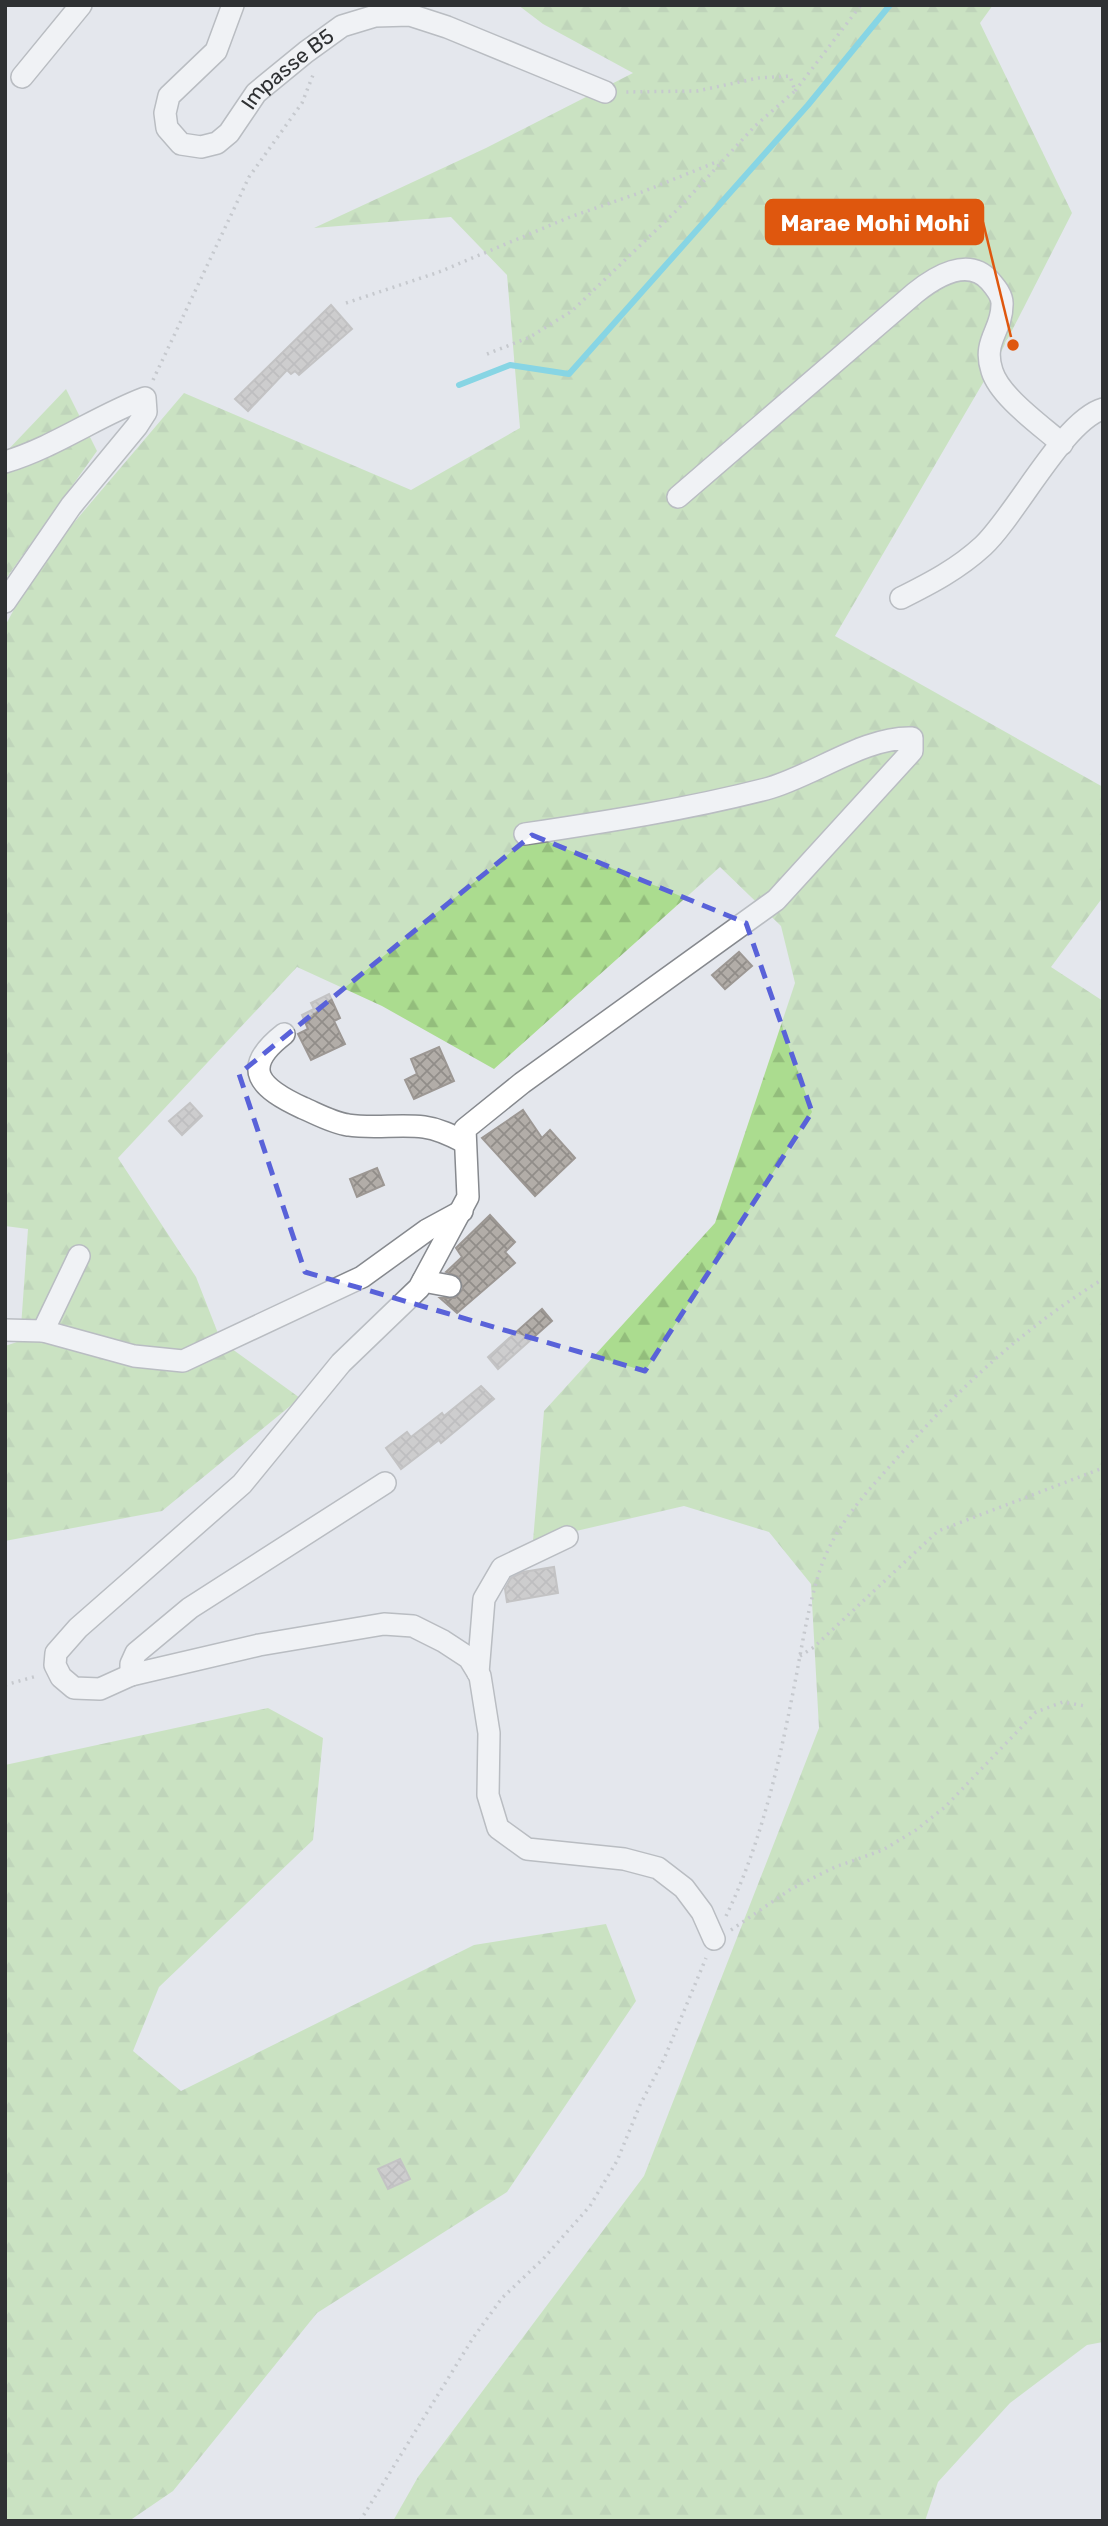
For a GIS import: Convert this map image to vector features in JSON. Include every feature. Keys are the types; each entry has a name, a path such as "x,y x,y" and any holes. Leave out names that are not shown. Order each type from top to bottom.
{"street":[{"path":"22,77 81,5"},
{"name":"Impasse B5","path":"233,5 216,51 169,96 165,113 167,128 181,144 201,147 217,144 229,133 256,93 306,52 342,26 375,16 410,15 447,27 605,92"},
{"path":"678,497 915,293 937,276 958,271 971,270 987,277 998,290 1002,304 987,352 993,374 1016,404 1062,444"},
{"path":"5,463 66,439 119,407 145,398 146,412 129,437 71,506 5,602"},
{"path":"901,598 950,573 984,545 1013,511 1062,444 1093,412 1103,409"},
{"path":"478,1673 470,1658 443,1641 413,1626 384,1624 259,1645 131,1675 100,1689 74,1688 57,1671 56,1653 78,1628 242,1484 334,1371 399,1310 424,1281 468,1197 465,1129 776,900 912,751 912,738 899,738 879,744 768,788 525,834"},
{"path":"284,1034 265,1049 259,1059 258,1073 264,1086 276,1095 346,1125 423,1127 444,1131 464,1142"},
{"path":"5,1330 43,1331 134,1356 183,1361 362,1277 427,1230 462,1211"},
{"path":"43,1331 79,1256"},
{"path":"424,1281 450,1286"},
{"path":"131,1675 135,1653 190,1608 385,1483"},
{"path":"567,1537 502,1568 484,1599 478,1673 489,1732 488,1794 498,1828 527,1849 624,1859 658,1868 684,1888 702,1912 713,1941"}],"path":[{"path":"487,354 530,337 572,310 678,209 721,160 795,91 861,5"},
{"path":"145,398 249,177 302,103 315,69"},
{"path":"605,92 697,91 758,78 790,76 795,91"},
{"path":"346,303 439,272 570,217 721,160"},
{"path":"360,2521 473,2338 502,2298 543,2259 590,2206 617,2161 752,1856 766,1811 819,1571 856,1502 937,1411 1006,1348 1103,1279"},
{"path":"800,1656 814,1647 938,1531 1103,1468"},
{"path":"5,1685 57,1671"},
{"path":"713,1941 791,1889 835,1867 883,1850 916,1830 945,1807 1036,1713 1063,1702 1085,1706"}],"highlighted area":[{"path":"532,835 746,923 812,1112 645,1371 305,1272 239,1074"}],"green space":[{"path":"518,5 993,5 980,23 1072,213 1001,352 835,636 1103,787 1103,897 1051,967 1103,1001 1103,2342 1087,2345 1010,2403 938,2482 925,2521 393,2521 418,2477 644,2176 819,1728 811,1584 769,1532 684,1506 533,1541 544,1411 715,1223 795,983 781,926 720,867 494,1069 382,1006 297,967 118,1158 196,1277 221,1341 300,1398 162,1511 5,1541 5,1346 20,1341 28,1229 5,1226 5,626 38,565 184,393 411,490 520,428 507,275 451,217 314,228 486,148 633,73 543,24"},
{"path":"66,389 97,451 5,580 5,453"},
{"path":"268,1708 323,1738 313,1840 159,1987 133,2051 181,2091 474,1945 606,1924 636,2001 507,2192 317,2313 173,2491 129,2521 5,2521 5,1765"}],"building":[{"path":"331,305 352,329 299,375 295,371 291,374 287,370 248,411 235,399"},
{"path":"739,952 752,966 725,989 712,975"},
{"path":"329,994 340,1018 334,1021 345,1044 311,1060 298,1034 308,1029 302,1015 314,1009 311,1003"},
{"path":"439,1047 454,1081 414,1099 405,1080 417,1074 411,1059"},
{"path":"190,1103 202,1116 182,1135 169,1121"},
{"path":"523,1110 542,1138 550,1130 575,1158 535,1196 482,1138"},
{"path":"377,1168 384,1185 357,1197 350,1179"},
{"path":"490,1215 515,1242 505,1252 515,1263 457,1313 440,1298 455,1298 463,1289 459,1277 446,1272 462,1257 456,1248"},
{"path":"542,1309 552,1321 498,1369 488,1357"},
{"path":"481,1386 494,1399 441,1443 439,1440 401,1469 386,1448 407,1432 411,1437 442,1413 444,1416"},
{"path":"554,1567 558,1593 507,1602 505,1589 511,1578 523,1572"},
{"path":"400,2159 410,2179 388,2189 378,2169"}],"waterway":[{"path":"459,385 510,365 569,374 808,105 890,5"}],"place":[{"name":"Marae Mohi Mohi","path":"1013,345"}]}
